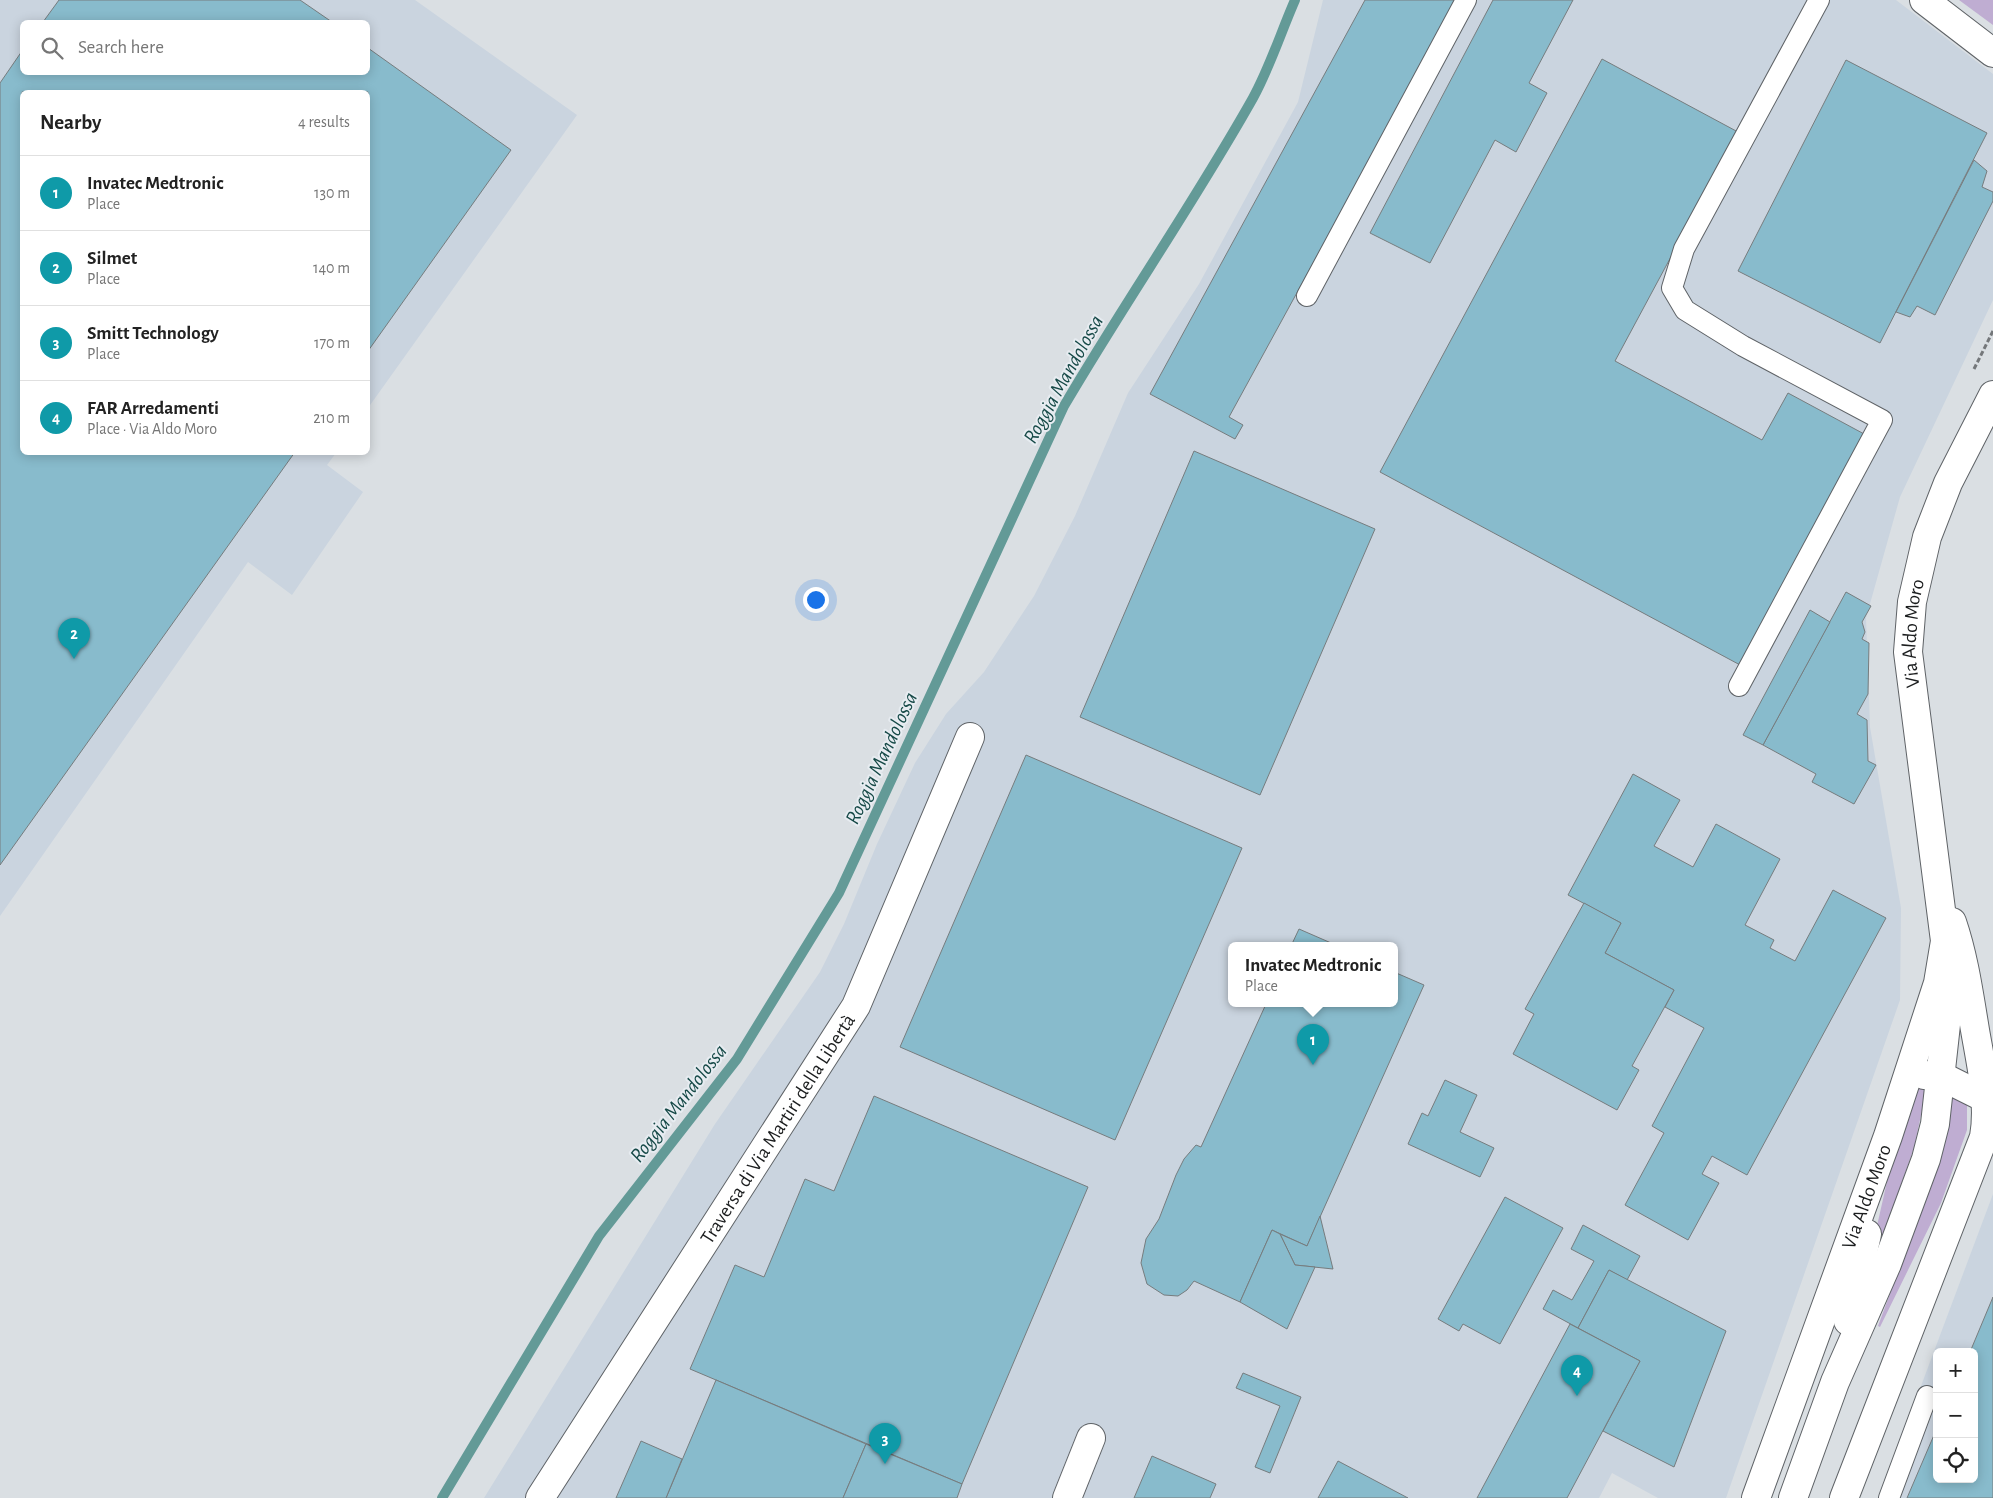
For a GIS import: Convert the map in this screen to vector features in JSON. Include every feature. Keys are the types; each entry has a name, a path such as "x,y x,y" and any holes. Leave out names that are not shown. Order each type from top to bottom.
{"street":[{"path":"1924,0 1993,53"},
{"name":"Via Aldo Moro","path":"1756,1498 1888,1136 1938,983 1945,942 1908,652 1912,602 1927,537 1948,483 1993,395"},
{"name":"Traversa di Via Martiri della Libertà","path":"540,1498 856,1006 970,737"},
{"name":"Via Aldo Moro","path":"1844,1498 1984,1137 1989,1100 1966,973 1957,936 1939,888"},
{"path":"1793,1498 1835,1382 1887,1264 1926,1159 1935,1124 1954,956 1949,914"},
{"path":"1907,1078 1923,1074 1940,1076 1989,1100"},
{"path":"1835,1382 1888,1136"},
{"path":"1067,1498 1091,1438"}],"lane":[{"path":"1306,296 1466,0"},
{"path":"1740,686 1882,420 1743,346 1685,310 1672,288 1684,249 1819,0"},
{"path":"1889,1498 1927,1396"}],"path":[{"path":"1972,374 1993,331"}],"shaded area":[{"path":"0,0 415,0 577,115 370,405 370,90 20,90 20,455 334,455 327,465 363,492 292,595 248,562 0,916"},
{"path":"1323,0 1896,0 1993,74 1993,300 1900,497 1866,618 1870,727 1901,908 1900,1000 1726,1498 1658,1498 1612,1473 1599,1498 484,1498 715,1124 820,972 844,924 877,844 915,763 946,714 984,672 1034,596 1075,516 1128,393 1199,284 1298,102"},
{"path":"1959,0 1993,0 1993,25"},
{"path":"1927,1087 1914,1148 1870,1272 1867,1270 1898,1133 1913,1089"},
{"path":"1951,1095 1967,1103 1967,1130 1941,1203 1880,1327 1878,1326 1939,1162"},
{"path":"1993,1194 1993,1498 1879,1498 1933,1354 1933,1483 1978,1483 1978,1348 1935,1348"}],"building":[{"path":"59,0 300,0 329,20 44,20"},
{"path":"1365,0 1457,0 1229,417 1243,425 1235,439 1150,394"},
{"path":"1493,0 1573,0 1529,83 1547,93 1516,152 1495,140 1430,263 1370,233"},
{"path":"370,49 511,150 370,348 370,90 20,90 20,455 293,455 0,865 0,83 20,54 20,75 370,75"},
{"path":"1602,59 1738,132 1615,361 1762,440 1788,393 1866,435 1742,666 1380,472"},
{"path":"1846,60 1987,133 1880,343 1738,271"},
{"path":"1974,160 1987,171 1982,187 1993,192 1993,201 1935,315 1917,306 1910,317 1896,312"},
{"path":"1194,451 1375,529 1260,795 1080,717"},
{"path":"1846,592 1871,606 1862,622 1865,632 1862,639 1869,643 1868,694 1857,714 1867,720 1868,761 1876,765 1854,804 1812,782 1816,774 1763,745"},
{"path":"1810,610 1830,622 1763,745 1743,735"},
{"path":"1026,755 1242,848 1115,1140 900,1047"},
{"path":"1633,774 1680,800 1654,846 1693,867 1716,824 1780,859 1745,925 1774,940 1770,948 1795,961 1833,890 1886,918 1747,1175 1712,1156 1702,1174 1719,1183 1688,1240 1625,1205 1664,1133 1652,1126 1704,1028 1665,1007 1674,990 1605,953 1621,923 1568,895"},
{"path":"1584,903 1621,923 1605,953 1674,990 1632,1066 1639,1070 1617,1110 1513,1054 1534,1014 1525,1009"},
{"path":"1299,929 1329,942 1293,942"},
{"path":"1398,974 1424,985 1307,1246 1272,1230 1240,1302 1194,1281 1187,1290 1178,1296 1164,1295 1147,1284 1141,1263 1146,1239 1159,1219 1184,1159 1196,1145 1201,1147 1265,1007 1398,1007"},
{"path":"1445,1080 1477,1095 1460,1132 1494,1148 1480,1177 1408,1144 1422,1113 1428,1116"},
{"path":"874,1096 1088,1187 962,1484 690,1369 735,1265 764,1277 805,1179 834,1191"},
{"path":"1505,1197 1563,1228 1500,1344 1463,1324 1459,1331 1438,1319"},
{"path":"1320,1216 1333,1269 1295,1265 1280,1234 1307,1246"},
{"path":"1583,1225 1640,1256 1627,1280 1609,1270 1578,1328 1543,1309 1553,1290 1572,1300 1594,1261 1571,1249"},
{"path":"1272,1230 1280,1234 1295,1265 1315,1267 1287,1329 1240,1302"},
{"path":"1609,1270 1726,1331 1674,1467 1603,1431 1640,1361 1578,1328"},
{"path":"1993,1297 1993,1498 1907,1498 1933,1437 1933,1483 1978,1483 1978,1348 1972,1348"},
{"path":"1570,1324 1640,1361 1567,1498 1477,1498"},
{"path":"1243,1373 1301,1397 1270,1473 1255,1467 1280,1406 1236,1388"},
{"path":"716,1380 866,1444 843,1498 666,1498"},
{"path":"641,1441 682,1459 666,1498 616,1498"},
{"path":"866,1444 962,1484 957,1498 843,1498"},
{"path":"1152,1456 1216,1484 1210,1498 1134,1498"},
{"path":"1338,1461 1408,1498 1318,1498"}],"waterway":[{"name":"Roggia Mandolossa","path":"442,1498 599,1236 737,1059 839,893 1064,406 1207,176 1253,98 1295,0"}],"place":[{"name":"Silmet","path":"74,659"},
{"name":"Invatec Medtronic","path":"1313,1065"},
{"name":"FAR Arredamenti","path":"1577,1396"},
{"name":"Smitt Technology","path":"885,1464"}]}
